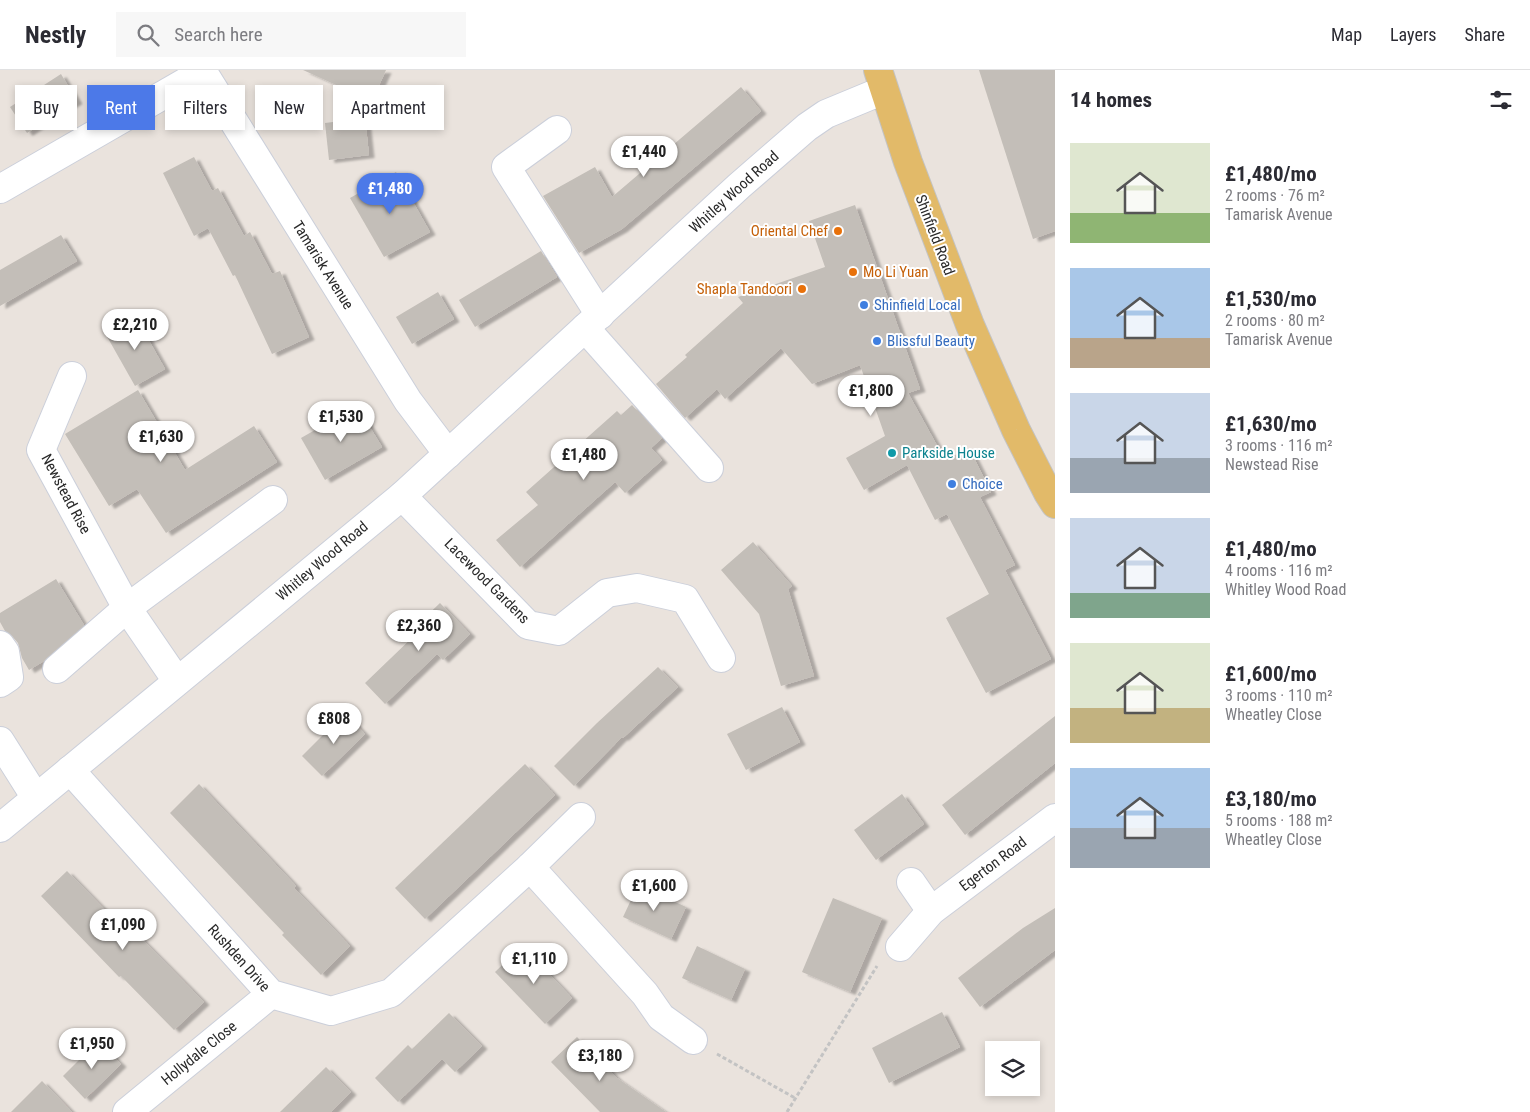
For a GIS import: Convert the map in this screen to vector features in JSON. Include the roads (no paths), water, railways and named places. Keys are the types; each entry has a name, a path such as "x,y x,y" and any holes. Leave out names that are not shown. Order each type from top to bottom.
{"main road":[{"name":"Shinfield Road","path":"881,80 919,192 970,325 1016,430 1055,504"}],"street":[{"name":"Tamarisk Avenue","path":"0,189 204,71 408,401 448,454"},
{"name":"Whitley Wood Road","path":"0,828 402,496 739,186 807,127 881,80"},
{"path":"557,130 506,167 593,322 709,468"},
{"name":"Newstead Rise","path":"72,376 41,450 127,608 177,681"},
{"name":"Lacewood Gardens","path":"402,496 528,625 558,631 607,594 637,588 685,599 721,658"},
{"path":"57,669 127,608 274,500"},
{"path":"0,645 4,652 9,677 0,683"},
{"path":"0,741 36,798"},
{"name":"Rushden Drive","path":"70,770 271,994 331,1011 391,993 530,867 581,817"},
{"name":"Egerton Road","path":"900,947 931,911 1055,818"},
{"path":"530,867 645,994 661,1017 693,1040"},
{"path":"911,882 931,911"},
{"name":"Hollydale Close","path":"127,1112 271,994"}],"place":[{"name":"Oriental Chef","path":"838,231"},
{"name":"Mo Li Yuan","path":"853,272"},
{"name":"Shapla Tandoori","path":"802,289"},
{"name":"Shinfield Local","path":"864,305"},
{"name":"Blissful Beauty","path":"877,341"},
{"name":"Parkside House","path":"892,453"},
{"name":"Choice","path":"952,484"}]}
